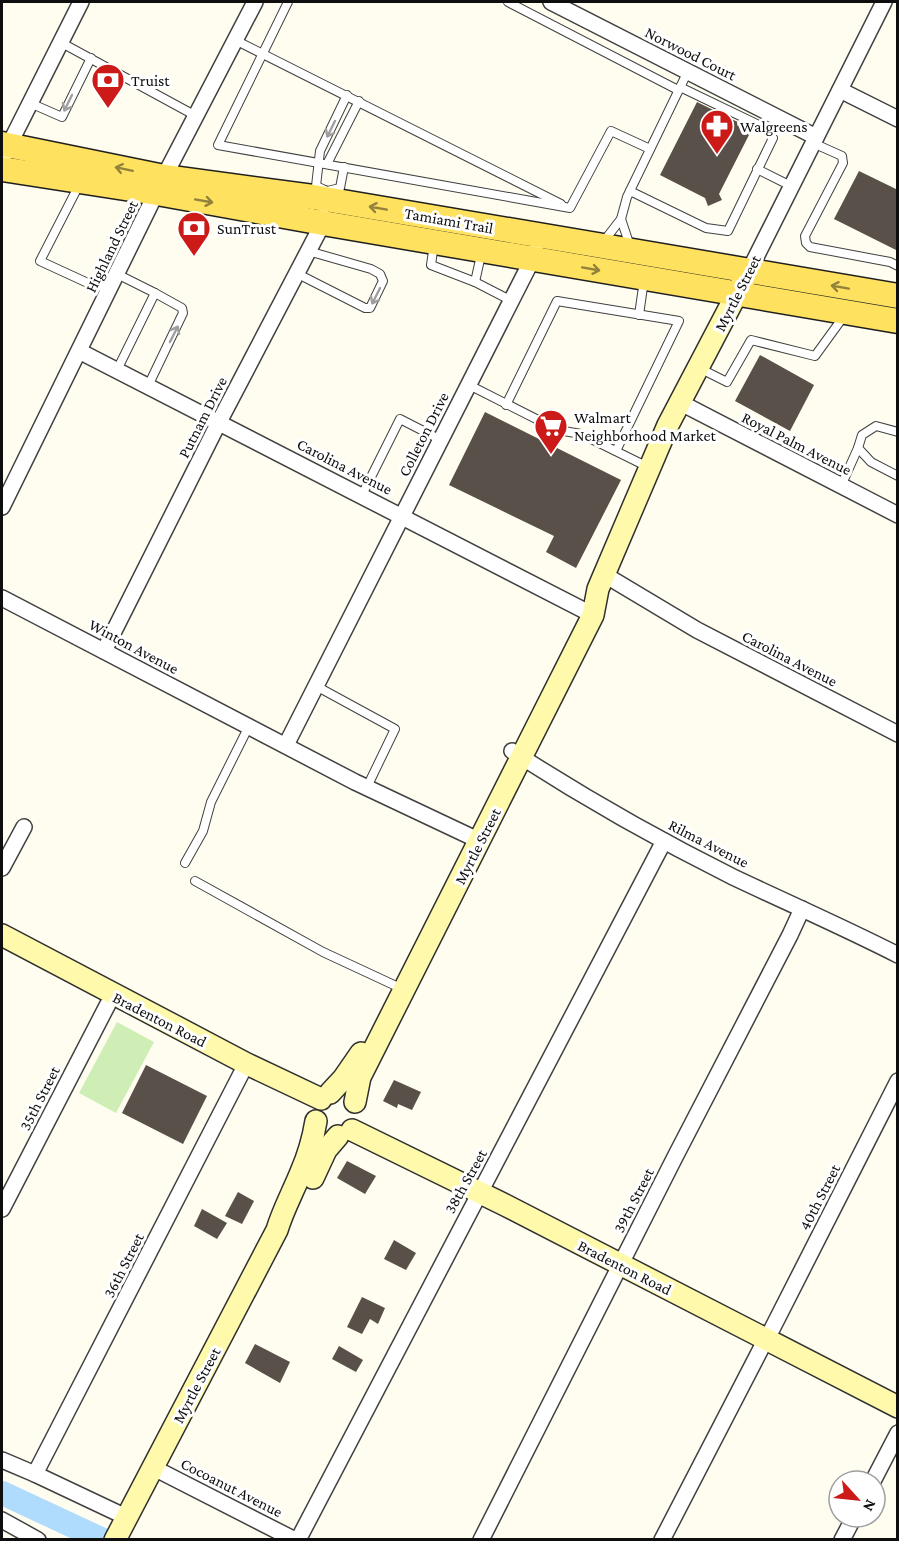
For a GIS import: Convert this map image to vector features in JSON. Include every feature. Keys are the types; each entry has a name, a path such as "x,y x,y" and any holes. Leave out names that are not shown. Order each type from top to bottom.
{"main road":[{"name":"Tamiami Trail","path":"4,149 323,223 897,321"},
{"name":"Tamiami Trail","path":"2,169 81,181 326,195 544,236 897,296"}],"street":[{"path":"4,149 81,2"},
{"name":"Highland Street","path":"2,507 161,185 255,2"},
{"name":"Norwood Court","path":"551,2 688,71 814,140"},
{"name":"Myrtle Street","path":"277,1230 282,1212 311,1147 321,1106 357,1061 394,986 517,754 602,582 668,425 749,271 884,2"},
{"path":"840,90 897,119"},
{"name":"Putnam Drive","path":"104,651 219,422 323,223 326,195"},
{"name":"Colleton Drive","path":"286,745 544,236"},
{"name":"Carolina Avenue","path":"79,351 587,611"},
{"name":"Royal Palm Avenue","path":"681,404 897,515"},
{"name":"Carolina Avenue","path":"602,582 897,734"},
{"name":"Winton Avenue","path":"2,598 367,788 474,838"},
{"name":"Rilma Avenue","path":"517,754 568,788 664,841 731,876 897,955"},
{"path":"2,868 24,827"},
{"name":"Myrtle Street","path":"121,1528 277,1230 301,1201 324,1153 351,1121 360,1077 474,838"},
{"name":"38th Street","path":"296,1539 664,841"},
{"name":"39th Street","path":"481,1539 802,909"},
{"name":"Bradenton Road","path":"2,935 247,1064 321,1106 327,1134 351,1121"},
{"name":"Bradenton Road","path":"2,951 242,1072 321,1106 346,1094 351,1121"},
{"name":"35th Street","path":"2,1209 108,1004"},
{"name":"36th Street","path":"35,1474 242,1072"},
{"name":"40th Street","path":"662,1539 897,1081"},
{"name":"Bradenton Road","path":"351,1121 769,1334 897,1393"},
{"name":"Bradenton Road","path":"769,1334 897,1407"},
{"path":"879,1469 897,1433"},
{"path":"2,1460 35,1474 121,1528"},
{"name":"Cocoanut Avenue","path":"152,1467 296,1539"},
{"path":"2,1520 38,1539"}],"lane":[{"path":"288,2 218,145 570,208"},
{"path":"508,2 679,88 764,127 773,138 728,231 706,228 630,191"},
{"path":"236,40 570,208"},
{"path":"60,42 196,116"},
{"path":"30,103 62,117 91,58"},
{"path":"602,245 621,219 630,191 688,71"},
{"path":"324,163 320,151 347,96"},
{"path":"344,168 340,188 326,195 316,186 324,163 359,101"},
{"path":"570,208 611,131 650,149"},
{"path":"814,140 842,156 843,163 805,236 806,243 810,248 890,262 897,266"},
{"path":"757,169 791,186"},
{"path":"81,181 40,261 90,284 110,289"},
{"path":"621,219 631,251"},
{"path":"434,242 431,265 475,282 512,301"},
{"path":"475,282 482,250"},
{"path":"296,273 365,308 370,308 378,295 383,281 380,274 308,251"},
{"path":"117,274 182,308 183,313 148,386"},
{"path":"639,315 645,278"},
{"path":"117,370 155,293"},
{"path":"506,405 557,301 679,321 616,451"},
{"path":"699,368 727,382 750,339 815,356 847,312"},
{"path":"469,385 558,430 581,434 649,468"},
{"path":"362,495 400,419 441,440"},
{"path":"841,486 862,435 876,426 897,432"},
{"path":"858,448 872,462 897,476"},
{"path":"316,686 395,729 367,788"},
{"path":"185,863 203,831 211,802 249,726"},
{"path":"195,881 323,952 394,986"}],"green space":[{"path":"117,1022 154,1042 116,1113 79,1093"}],"building":[{"name":"Walgreens","path":"697,102 752,129 719,194 722,200 708,206 705,198 660,175"},
{"path":"859,171 898,190 898,251 834,219"},
{"path":"760,355 814,385 790,431 735,401"},
{"path":"485,412 621,480 576,568 546,552 554,536 449,485"},
{"path":"146,1065 207,1096 183,1144 122,1113"},
{"path":"394,1080 421,1092 412,1110 398,1104 397,1108 383,1101"},
{"path":"347,1161 376,1176 365,1194 337,1178"},
{"path":"238,1192 254,1201 242,1224 225,1216"},
{"path":"202,1209 227,1223 217,1239 194,1226"},
{"path":"394,1240 416,1253 406,1270 384,1259"},
{"path":"362,1297 385,1308 378,1324 370,1319 362,1334 347,1327"},
{"path":"255,1344 290,1362 280,1383 245,1363"},
{"path":"339,1346 363,1360 356,1372 332,1359"}],"waterway":[{"path":"2,1493 103,1540"}],"place":[{"name":"Truist","path":"108,109"},
{"name":"Walgreens","path":"717,155"},
{"name":"SunTrust","path":"194,257"},
{"name":"Walmart Neighborhood Market","path":"551,455"}]}
